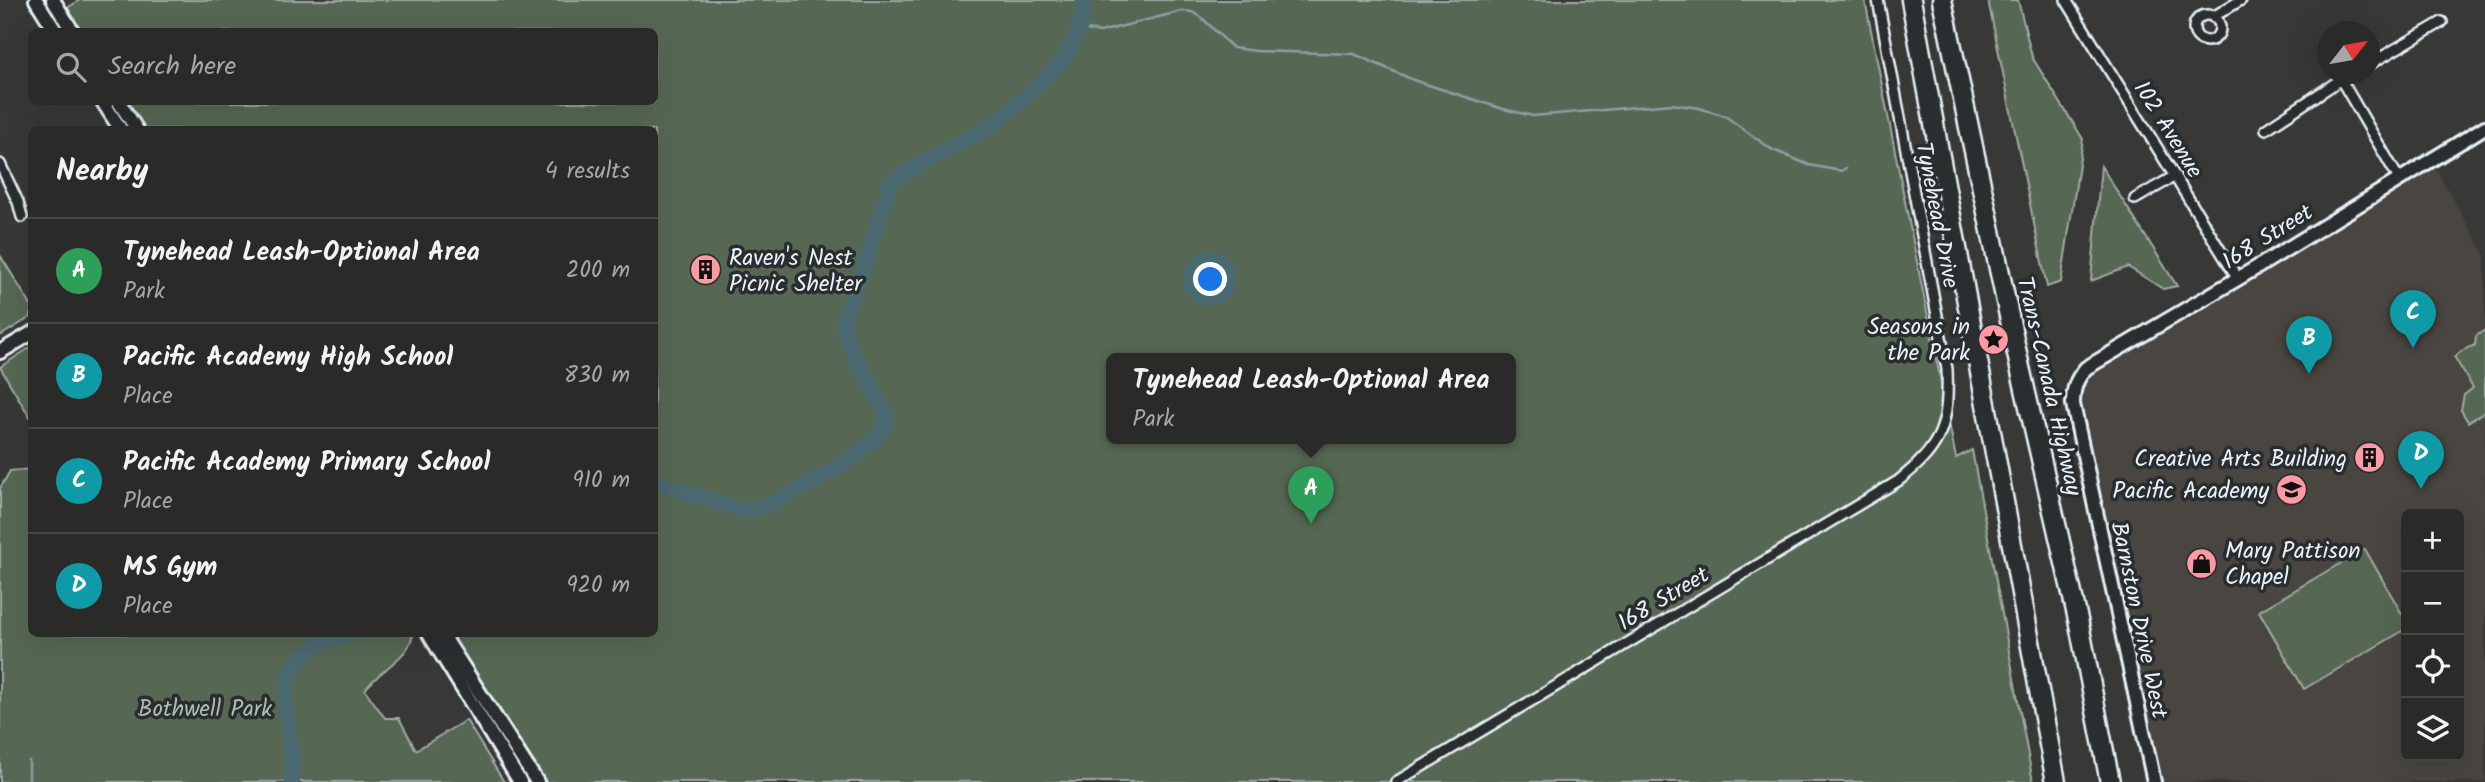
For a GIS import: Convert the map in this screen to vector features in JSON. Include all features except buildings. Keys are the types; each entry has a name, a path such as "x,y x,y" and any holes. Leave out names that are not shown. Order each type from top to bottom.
{"highway":[{"path":"1910,0 2056,782"},
{"name":"Trans-Canada Highway","path":"1942,0 2019,363 2079,624 2109,782"}],"street":[{"path":"36,0 54,28"},
{"path":"53,0 70,28"},
{"name":"Tynehead Drive","path":"1878,0 1947,369 1948,403 1939,437"},
{"name":"102 Avenue","path":"2066,0 2238,279"},
{"path":"2213,17 2241,0"},
{"path":"2380,58 2442,22"},
{"path":"2266,130 2332,84"},
{"path":"2348,84 2399,179"},
{"path":"105,105 118,126"},
{"path":"120,105 134,126"},
{"name":"168 Street","path":"2075,384 2086,368 2484,129"},
{"path":"0,164 22,217"},
{"path":"2135,199 2175,176"},
{"path":"0,352 28,336"},
{"name":"Barnston Drive West","path":"2075,384 2073,404 2154,782"},
{"name":"168 Street","path":"1396,782 1898,481 1915,468 1939,437"},
{"path":"431,637 520,782"},
{"path":"444,637 537,782"}],"shaded area":[{"name":"Pacific Academy","path":"2432,167 2437,171 2485,255 2485,782 2161,782 2081,409 2085,383 2095,372 2378,202 2380,198"}],"green space":[{"path":"80,0 1865,0 1956,458 1972,450 2033,782 543,782 453,637 658,637 658,126 140,126 127,105 658,105 658,28 79,28 67,8"},
{"path":"1988,0 2018,0 2032,57 2083,139 2061,282 2047,287"},
{"path":"2101,166 2177,286 2163,289 2128,267 2091,281"},
{"path":"0,255 28,300 28,319 0,336"},
{"path":"2485,330 2485,412 2468,422 2461,410 2464,395 2473,388 2455,358 2461,351 2475,345 2476,336"},
{"path":"28,349 28,414 0,367"},
{"name":"Bothwell Park","path":"28,469 28,637 412,637 400,657 365,690 385,718 399,718 416,750 466,720 504,782 0,782 0,488 10,471"},
{"path":"2365,549 2401,612 2401,632 2304,689 2259,611"}],"waterway":[{"path":"658,483 742,510 753,510 831,472 871,443 883,429 887,416 849,344 843,326 846,310 863,270 890,183 991,126 1038,86 1064,59 1079,29 1084,0"},
{"path":"1079,29 1100,32 1182,11 1192,12 1201,17 1233,48 1354,54 1416,81 1533,116 1672,104 1699,108 1725,116 1771,149 1809,165 1841,171 1846,168"},
{"path":"292,782 286,708 286,688 291,671 302,656 323,644 345,637"},
{"path":"29,761 29,782"}],"place":[{"name":"Raven's Nest Picnic Shelter","path":"706,270"},
{"name":"Seasons in the Park","path":"1993,339"},
{"name":"Pacific Academy Primary School","path":"2413,348"},
{"name":"Pacific Academy High School","path":"2309,374"},
{"name":"Creative Arts Building","path":"2370,458"},
{"name":"MS Gym","path":"2421,489"},
{"name":"Pacific Academy","path":"2292,490"},
{"name":"Tynehead Leash-Optional Area","path":"1311,524"},
{"name":"Mary Pattison Chapel","path":"2202,563"}]}
